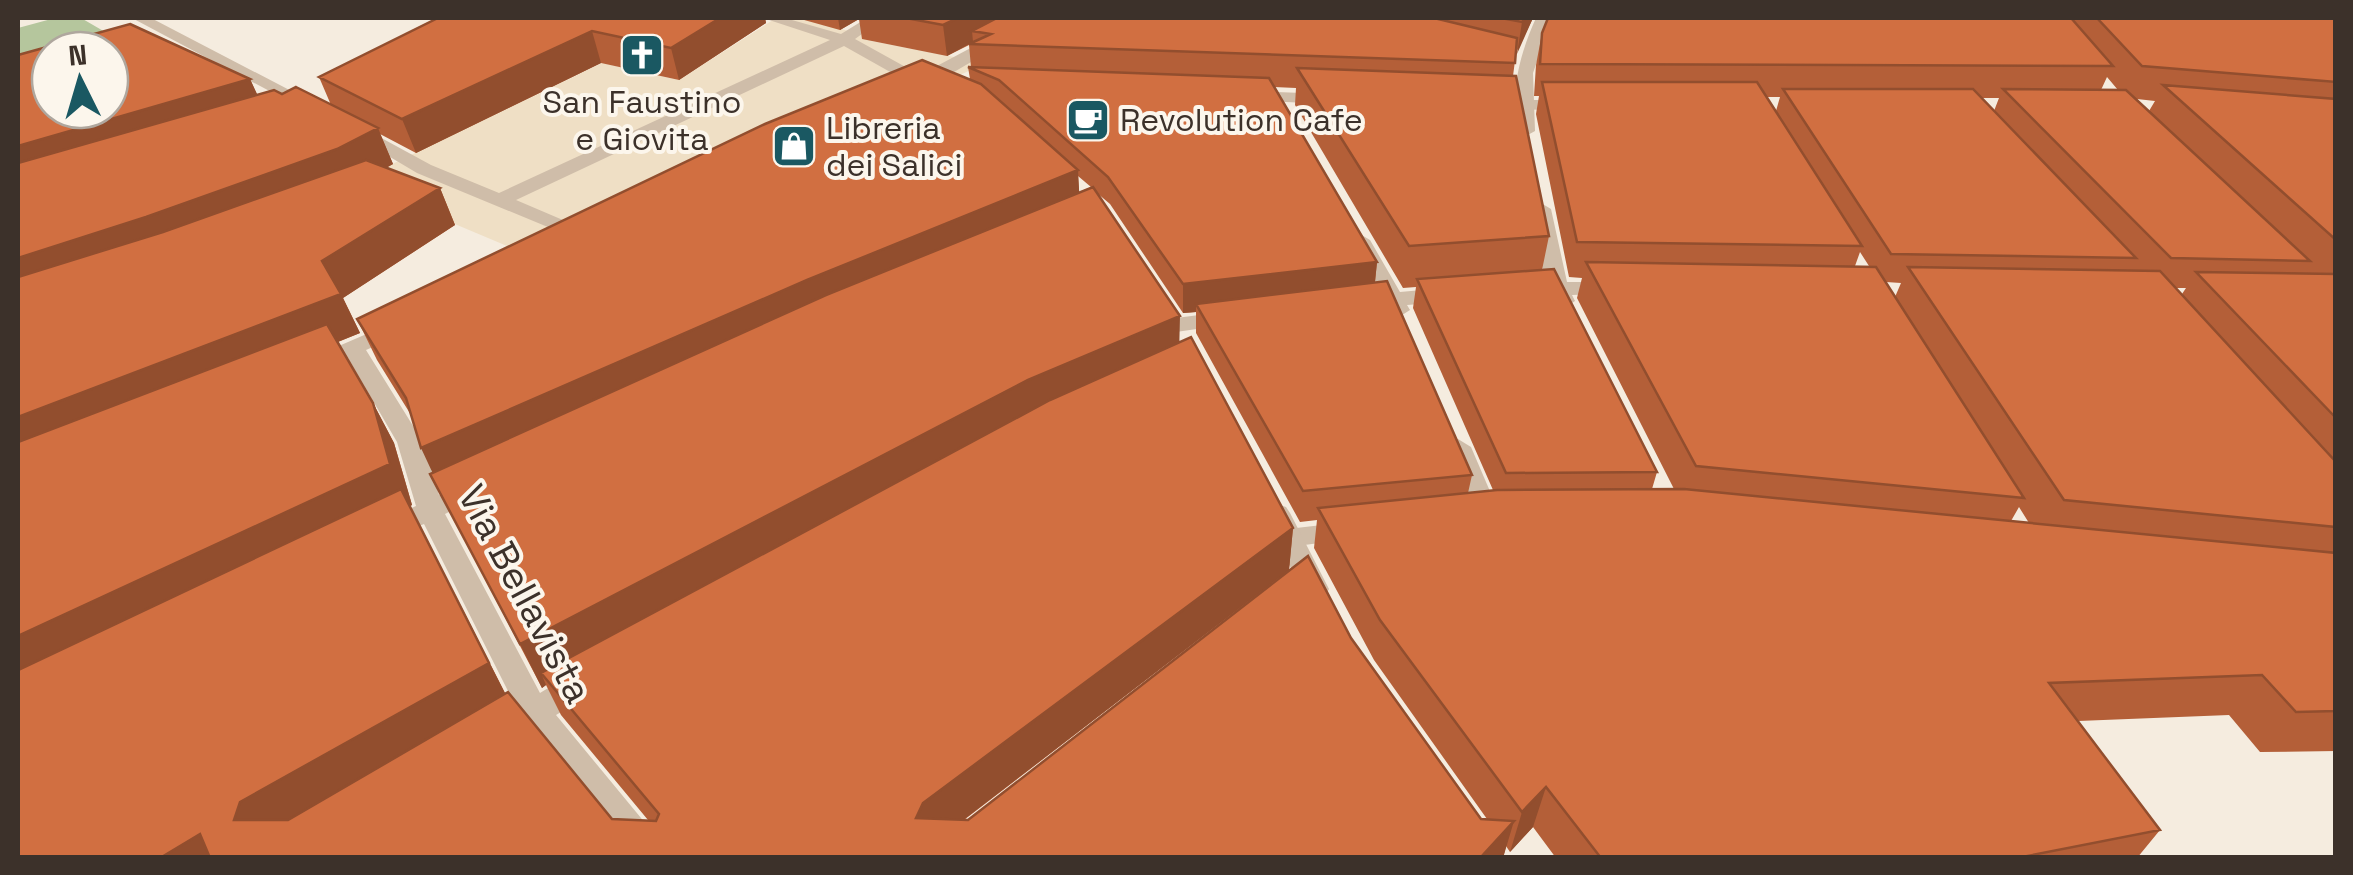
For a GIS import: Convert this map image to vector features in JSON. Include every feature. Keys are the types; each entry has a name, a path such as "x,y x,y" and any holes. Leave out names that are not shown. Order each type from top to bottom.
{"street":[{"path":"140,18 424,168 592,232 553,251"},
{"path":"770,18 843,39 931,88 1038,18"},
{"path":"501,200 843,39 878,18"},
{"path":"1544,18 1524,64 1521,105 1557,287 1574,322"},
{"path":"1504,59 1524,64"},
{"path":"1238,96 1282,106 1352,100"},
{"path":"1464,103 1580,105"},
{"path":"396,179 424,168"},
{"path":"1345,215 1394,299 1410,335"},
{"path":"1502,291 1635,288"},
{"path":"1334,306 1466,294"},
{"path":"1191,349 1170,317 1255,315"},
{"path":"284,377 421,316"},
{"name":"Via Bellavista","path":"354,349 410,442 430,510 534,711 656,858"},
{"path":"1449,426 1497,516 1452,520"},
{"path":"362,544 502,476"},
{"path":"1262,484 1325,607"},
{"path":"1288,536 1379,528"},
{"path":"1276,600 1308,575"},
{"path":"468,750 602,674"}],"green space":[{"path":"55,18 81,18 102,30 30,30 30,75 18,90 18,28"}],"shaded area":[{"path":"776,18 803,18 873,38 872,41 985,63 559,268 355,182 602,63 679,80"}],"building":[{"path":"438,18 720,18 671,48 592,31 402,119 319,77"},
{"path":"906,18 958,18 943,25"},
{"path":"997,18 1434,18 1517,38 1515,63 969,44 991,34 972,31"},
{"path":"1548,18 2071,18 2113,66 1540,64 1542,33"},
{"path":"2097,18 2336,18 2336,82 2142,66"},
{"path":"130,24 250,79 130,114 130,30 108,30"},
{"path":"30,52 30,130 73,130 18,146 18,55"},
{"path":"922,60 981,84 1078,170 807,280 421,448 406,398 357,319 765,124"},
{"path":"968,67 1269,78 1377,262 1183,284 1108,177 999,80"},
{"path":"1297,68 1516,76 1549,236 1409,246"},
{"path":"1542,82 1757,82 1862,246 1577,242"},
{"path":"2163,85 2336,99 2336,240"},
{"path":"296,87 378,128 337,149 18,258 18,163 274,90 282,94"},
{"path":"1783,89 1973,89 2136,258 1891,254"},
{"path":"2003,89 2126,90 2310,261 2171,258"},
{"path":"366,160 440,188 322,261 341,294 18,417 18,277 163,232"},
{"path":"1093,187 1180,316 1028,380 520,644 430,474 826,295"},
{"path":"1586,262 1876,267 2024,498 1696,466"},
{"path":"1908,267 2160,271 2336,462 2336,527 2064,500"},
{"path":"1554,269 1657,472 1506,473 1417,279"},
{"path":"2196,272 2336,274 2336,418"},
{"path":"1387,281 1472,475 1303,491 1196,304"},
{"path":"327,324 373,403 390,464 18,636 18,442"},
{"path":"1191,337 1293,528 923,803 916,818 968,820 1308,556 1351,638 1481,819 1514,821 1480,858 210,858 200,834 160,858 18,858 18,670 401,489 489,663 240,802 234,820 288,820 508,692 612,819 656,821 659,814 541,673 1050,400"},
{"path":"1684,489 2336,553 2336,711 2296,712 2262,675 2049,683 2160,830 2017,858 1601,858 1546,787 1522,812 1380,620 1318,508 1497,490"}],"place":[{"name":"San Faustino e Giovita","path":"642,55"},
{"name":"Revolution Cafe","path":"1088,120"},
{"name":"Libreria dei Salici","path":"794,146"}]}
